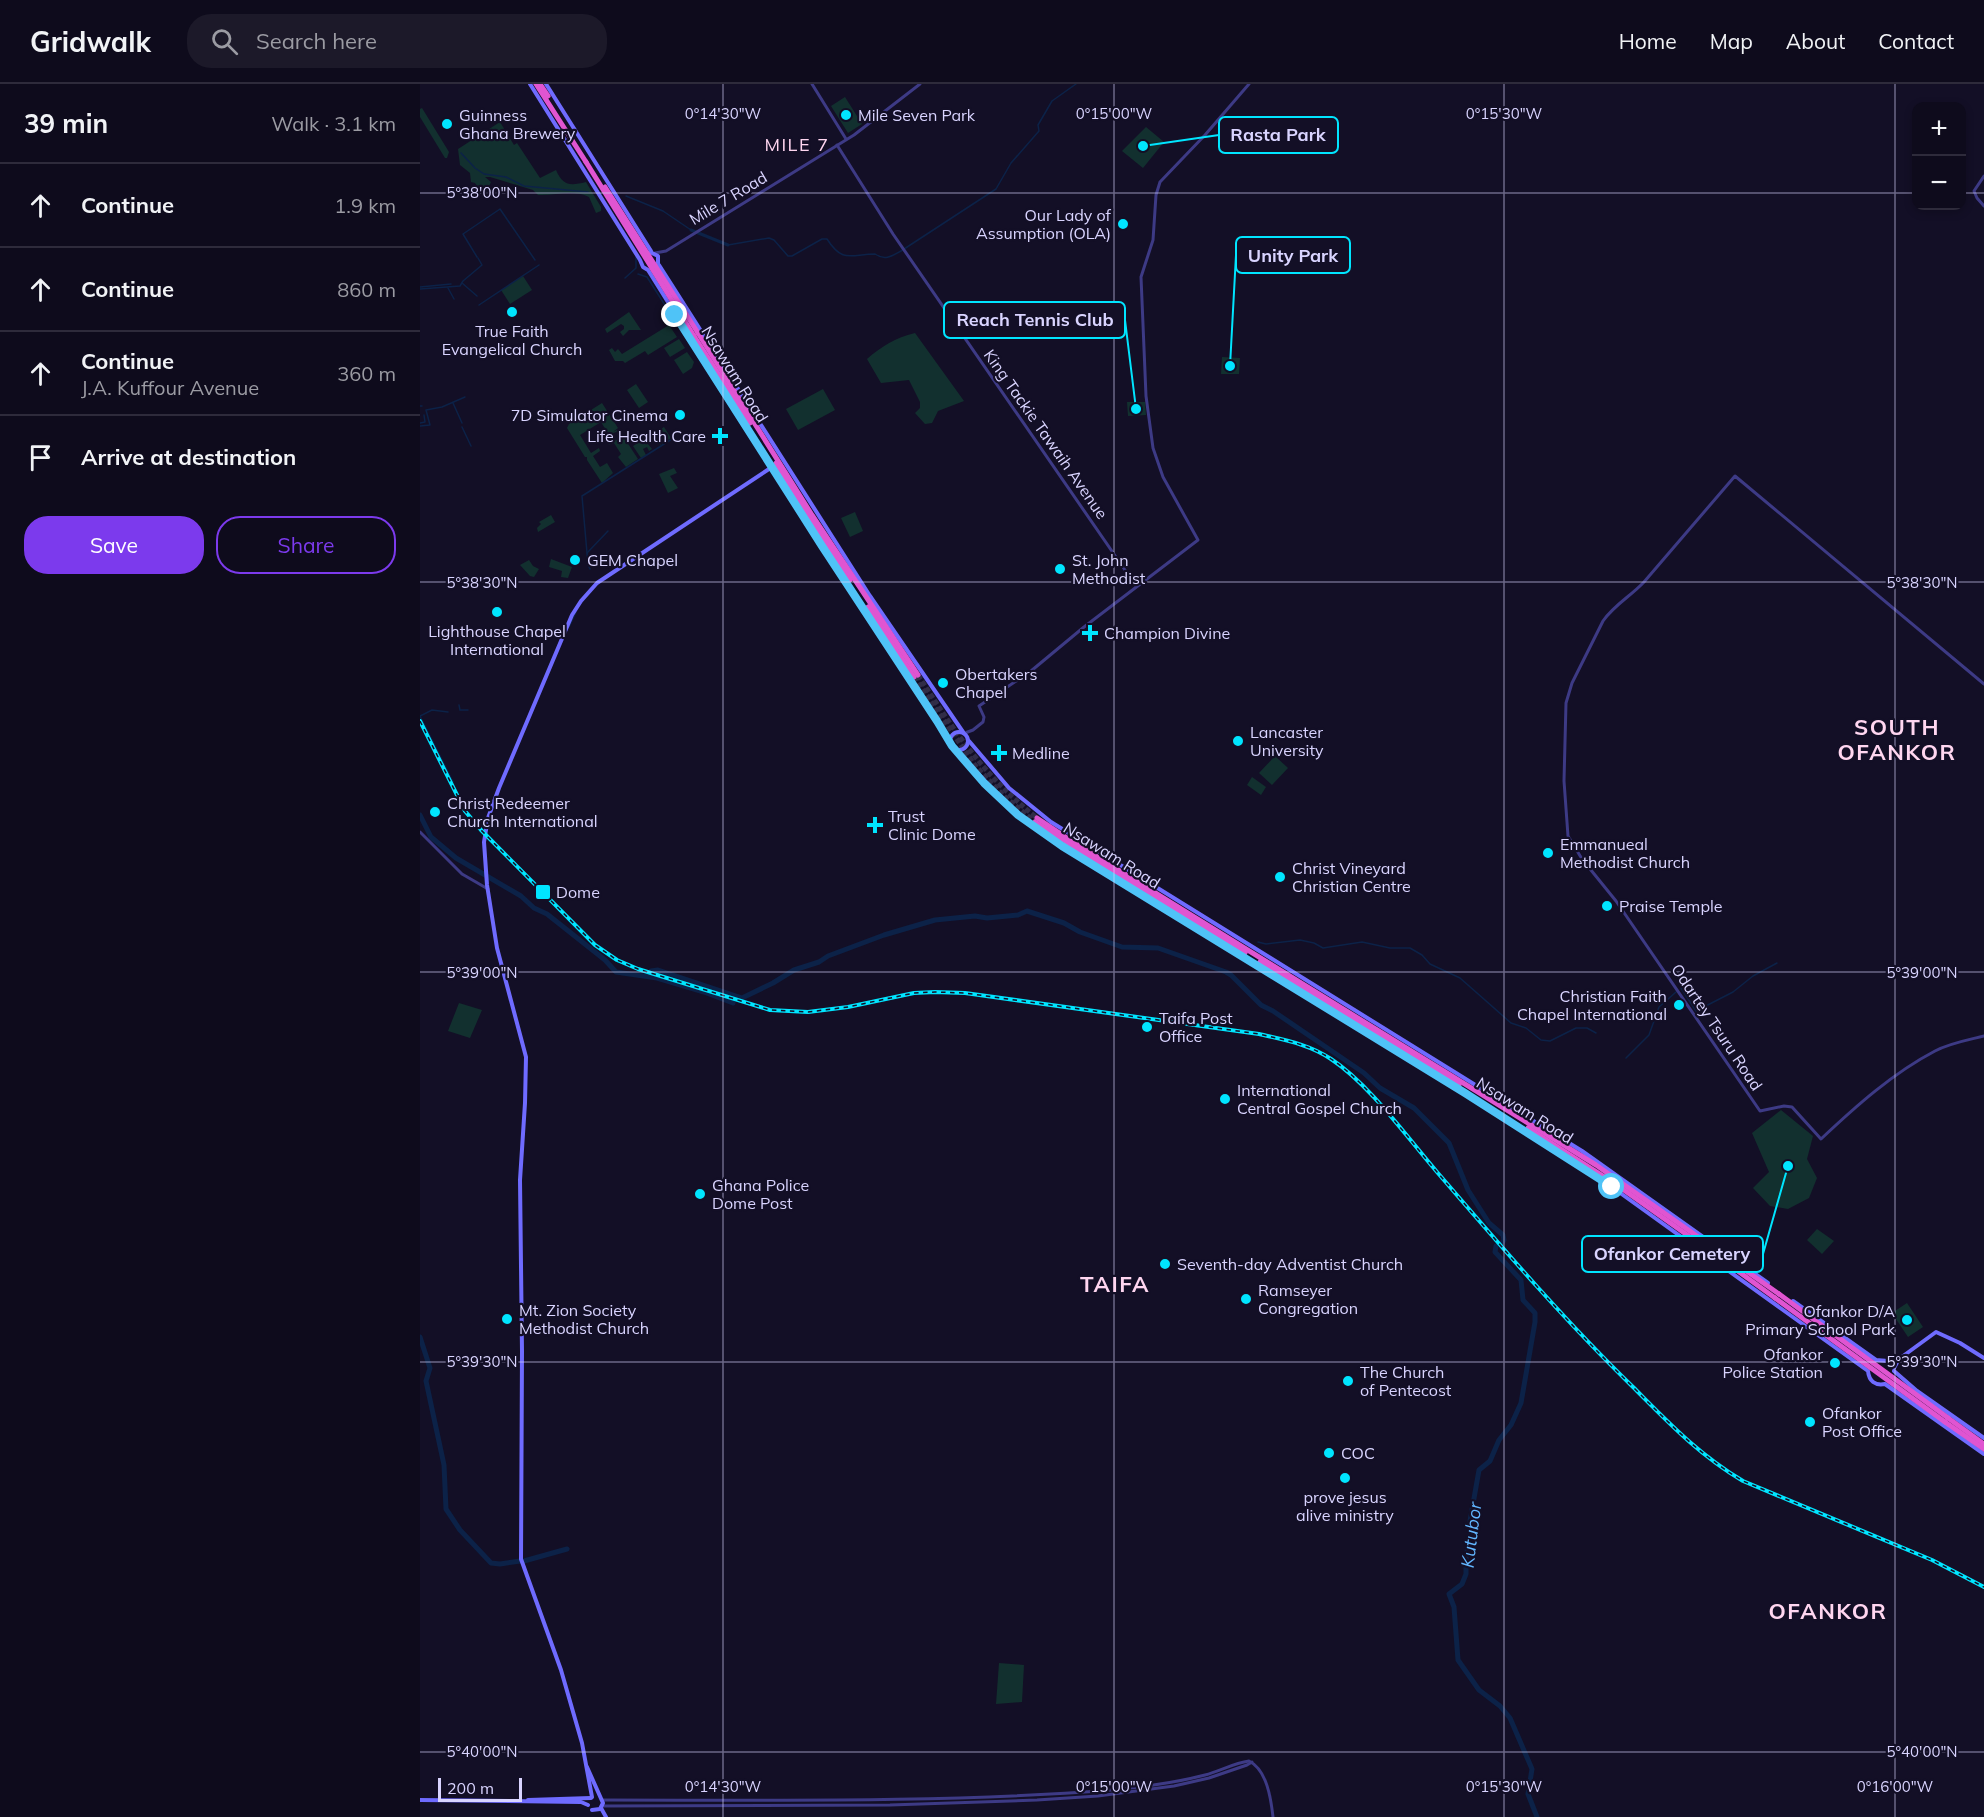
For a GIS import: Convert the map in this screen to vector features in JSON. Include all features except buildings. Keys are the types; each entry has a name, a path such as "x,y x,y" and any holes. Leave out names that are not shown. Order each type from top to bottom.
{"highway":[{"name":"Nsawam Road","path":"538,84 831,551 916,676"},
{"name":"Nsawam Road","path":"1036,820 1605,1171 1984,1449"},
{"name":"Nsawam Road","path":"1947,1420 1984,1444"}],"main road":[{"path":"530,84 643,267 648,270 757,445 950,742 996,795 1041,832 1591,1172 1868,1371 1872,1382 1878,1385 1890,1382 1899,1359"},
{"path":"546,84 864,587 969,740 994,773 1009,788 1051,822 1582,1151 1876,1360 1899,1359 1936,1332 1984,1358"},
{"path":"640,260 642,255 653,252"},
{"path":"648,270 652,270 659,262"},
{"path":"588,1805 591,1798 587,1767 561,1670 521,1559 523,1489 520,1180 526,1057 525,1046 500,965 487,886 484,833 492,805 569,623 581,601 597,583 772,467"},
{"path":"950,742 953,734 964,733"},
{"path":"956,749 964,749 969,740"},
{"path":"1868,1371 1872,1362 1876,1360"},
{"path":"1888,1361 1894,1370 1917,1391 1984,1438"},
{"path":"1885,1384 1984,1454"},
{"path":"587,1767 606,1817"},
{"path":"528,1801 601,1799"},
{"path":"420,1800 581,1802 588,1805 593,1817"},
{"path":"592,1810 597,1811 602,1807"}],"street":[{"path":"812,84 846,139"},
{"name":"Mile 7 Road","path":"666,251 837,145 920,84"},
{"path":"964,733 973,730 985,719 979,706 1030,672 1136,586 1198,540 1163,477 1153,448 1146,396 1141,277 1154,240 1156,195 1160,182 1249,84"},
{"name":"King Tackie Tawaih Avenue","path":"837,145 903,248 1136,586"},
{"path":"1984,176 1974,191 1984,206"},
{"path":"653,252 666,251"},
{"path":"659,262 666,251"},
{"name":"Odartey Tsuru Road","path":"1984,684 1735,476 1633,595 1612,609 1604,619 1572,683 1566,703 1564,781 1568,836 1582,859 1623,911 1760,1111 1784,1106 1792,1107 1821,1138 1845,1116 1906,1069 1936,1050 1984,1036"},
{"path":"969,740 973,730"},
{"path":"420,832 462,874 487,886"},
{"path":"601,1799 832,1801 1038,1795 1114,1790 1161,1783 1202,1776 1246,1761 1258,1768 1265,1782 1273,1817"},
{"path":"602,1807 890,1805 1098,1796 1209,1778 1251,1762"}],"green space":[{"name":"Mile Seven Park","path":"845,97 862,124 848,133 831,106"},
{"path":"422,108 449,152 447,158 420,117"},
{"path":"500,122 514,145 517,143 540,178 556,170 561,179 568,184 586,182 601,207 601,211 596,213 589,197 583,195 570,193 538,195 533,190 490,177 485,177 491,182 483,195 475,183 471,182 470,173 460,165 458,149"},
{"path":"1146,127 1164,142 1143,168 1122,151"},
{"path":"523,276 532,290 510,304 501,290"},
{"path":"629,312 641,330 629,330 623,336 620,332 624,326 621,324 607,333 605,329"},
{"path":"669,325 677,337 648,355 645,351 625,363 615,361 609,350 612,348 615,352 618,349 622,354"},
{"path":"915,333 964,401 938,411 932,423 925,424 915,413 920,408 920,402 909,380 881,383 867,359 889,343"},
{"path":"679,339 685,348 670,357 664,348"},
{"path":"687,352 694,362 692,368 683,374 674,360"},
{"path":"1222,357 1240,358 1239,374 1221,374"},
{"path":"636,384 648,402 639,408 627,390"},
{"path":"823,389 835,410 798,430 786,409"},
{"path":"1127,402 1145,402 1146,415 1128,416"},
{"path":"602,403 618,428 613,432 619,429 621,435 618,431 609,435 601,422 580,435 591,453 599,448 600,451 593,456 600,467 607,463 613,473 602,483 567,428 569,424"},
{"path":"664,427 671,438 660,445 653,434"},
{"path":"623,436 638,459 626,467 618,457 621,454 614,443 608,445"},
{"path":"644,439 652,449 649,451 647,447 643,449 646,455 641,458 633,446"},
{"path":"674,468 677,473 670,476 678,488 668,493 659,474"},
{"path":"855,512 863,531 850,537 841,518"},
{"path":"551,515 555,522 538,532 537,528 541,524 539,522"},
{"path":"551,559 572,567 568,578 561,577 562,571 549,567"},
{"path":"529,560 539,569 534,577 530,576 520,565"},
{"path":"1275,756 1288,768 1272,785 1259,773"},
{"path":"1252,777 1266,787 1261,795 1247,785"},
{"path":"459,1003 482,1010 470,1038 448,1031"},
{"path":"1781,1110 1813,1136 1807,1159 1817,1178 1809,1198 1788,1209 1770,1206 1753,1188 1769,1172 1752,1133"},
{"path":"1817,1229 1834,1241 1822,1254 1807,1240"},
{"name":"Ofankor D/A Primary School Park","path":"1907,1303 1923,1327 1908,1337 1892,1313"},
{"path":"999,1663 1024,1665 1022,1702 996,1704"}],"waterway":[{"path":"728,245 769,238 774,240 788,256 792,256 822,239 827,239 843,255 875,254 885,257 895,255 996,189 1011,163 1039,131 1038,125 1052,101 1076,84"},
{"path":"461,153 484,174 506,177 524,186 588,192"},
{"path":"626,196 663,211 691,230"},
{"path":"477,257 463,234 500,209 535,260"},
{"path":"691,230 728,245"},
{"path":"625,278 636,268 636,257"},
{"path":"420,289 460,286 482,265 478,258"},
{"path":"479,305 539,265"},
{"path":"638,274 647,277 767,465"},
{"path":"462,283 477,296"},
{"path":"420,287 451,284"},
{"path":"448,288 454,299"},
{"path":"420,426 430,425 426,410 442,407 465,397"},
{"path":"453,403 462,423"},
{"path":"420,423 425,422 424,415"},
{"path":"462,427 471,446"},
{"path":"587,553 582,496 672,439"},
{"path":"590,569 587,553 608,531"},
{"path":"569,627 576,612"},
{"path":"459,705 460,710 468,710"},
{"path":"420,716 432,710 448,712"},
{"path":"420,716 453,782"},
{"path":"420,815 431,837 456,858 547,914 605,960 616,972 657,978 733,1003"},
{"path":"651,971 658,970 742,998 794,970 884,935 935,920 1018,915 1027,911 1064,923 1080,932 1122,947 1158,948 1231,975 1261,1005 1364,1073 1380,1088 1414,1108 1449,1143 1468,1190 1489,1223 1503,1235 1502,1243"},
{"path":"1258,942 1266,944 1300,940 1323,948 1362,942 1390,948 1410,948 1422,955 1430,964 1460,978 1511,1023 1526,1028 1541,1040 1550,1041 1576,1028 1587,1028 1596,1033"},
{"path":"1686,984 1681,988 1696,1011 1733,992 1753,976 1777,963"},
{"path":"1626,1058 1649,1035 1659,1007 1676,992"},
{"name":"Kutubor","path":"1496,1246 1495,1252 1521,1280 1523,1300 1535,1313 1535,1322 1521,1403 1511,1425 1499,1440 1490,1461 1479,1470 1470,1521 1466,1574 1462,1584 1449,1594 1454,1607 1458,1660 1479,1690 1500,1706 1510,1718 1532,1769 1528,1794 1537,1817"},
{"path":"420,1337 430,1368 426,1381 444,1465 446,1509 460,1530 491,1563 520,1561"},
{"path":"524,1561 567,1549"}],"tunnel":[{"path":"918,675 971,752 1001,786 1037,818"},
{"path":"914,677 974,764 1004,796 1035,822"}],"railway":[{"path":"420,721 465,811 481,830 595,945 617,960 638,969 770,1010 808,1012 848,1007 914,993 965,993 1259,1034 1296,1043 1323,1054 1345,1070 1373,1096 1484,1227 1557,1308 1607,1361 1698,1449 1743,1481 1932,1560 1984,1587"}],"place":[{"name":"Mile Seven Park","path":"846,115"},
{"name":"Guinness Ghana Brewery","path":"447,124"},
{"name":"Rasta Park","path":"1143,146"},
{"name":"Our Lady of Assumption (OLA)","path":"1123,224"},
{"name":"True Faith Evangelical Church","path":"512,312"},
{"name":"Unity Park","path":"1230,366"},
{"name":"Reach Tennis Club","path":"1136,409"},
{"name":"7D Simulator Cinema","path":"680,415"},
{"name":"Life Health Care","path":"720,436"},
{"name":"GEM Chapel","path":"575,560"},
{"name":"St. John Methodist","path":"1060,569"},
{"name":"Lighthouse Chapel International","path":"497,612"},
{"name":"Champion Divine","path":"1090,633"},
{"name":"Obertakers Chapel","path":"943,683"},
{"name":"Lancaster University","path":"1238,741"},
{"name":"Medline","path":"999,753"},
{"name":"Christ Redeemer Church International","path":"435,812"},
{"name":"Trust Clinic Dome","path":"875,825"},
{"name":"Emmanueal Methodist Church","path":"1548,853"},
{"name":"Christ Vineyard Christian Centre","path":"1280,877"},
{"name":"Dome","path":"543,892"},
{"name":"Praise Temple","path":"1607,906"},
{"name":"Christian Faith Chapel International","path":"1679,1005"},
{"name":"Taifa Post Office","path":"1147,1027"},
{"name":"International Central Gospel Church","path":"1225,1099"},
{"name":"Ofankor Cemetery","path":"1788,1166"},
{"name":"Ghana Police Dome Post","path":"700,1194"},
{"name":"Seventh-day Adventist Church","path":"1165,1264"},
{"name":"Ramseyer Congregation","path":"1246,1299"},
{"name":"Mt. Zion Society Methodist Church","path":"507,1319"},
{"name":"Ofankor D/A Primary School Park","path":"1907,1320"},
{"name":"Ofankor Police Station","path":"1835,1363"},
{"name":"The Church of Pentecost","path":"1348,1381"},
{"name":"Ofankor Post Office","path":"1810,1422"},
{"name":"COC","path":"1329,1453"},
{"name":"prove jesus alive ministry","path":"1345,1478"}],"district":[{"name":"MILE 7","path":"797,144"},
{"name":"SOUTH OFANKOR","path":"1897,740"},
{"name":"TAIFA","path":"1115,1284"},
{"name":"OFANKOR","path":"1828,1611"}],"route":[{"path":"675,315 953,748 996,795 1018,815 1062,846 1465,1093 1612,1187"}]}
